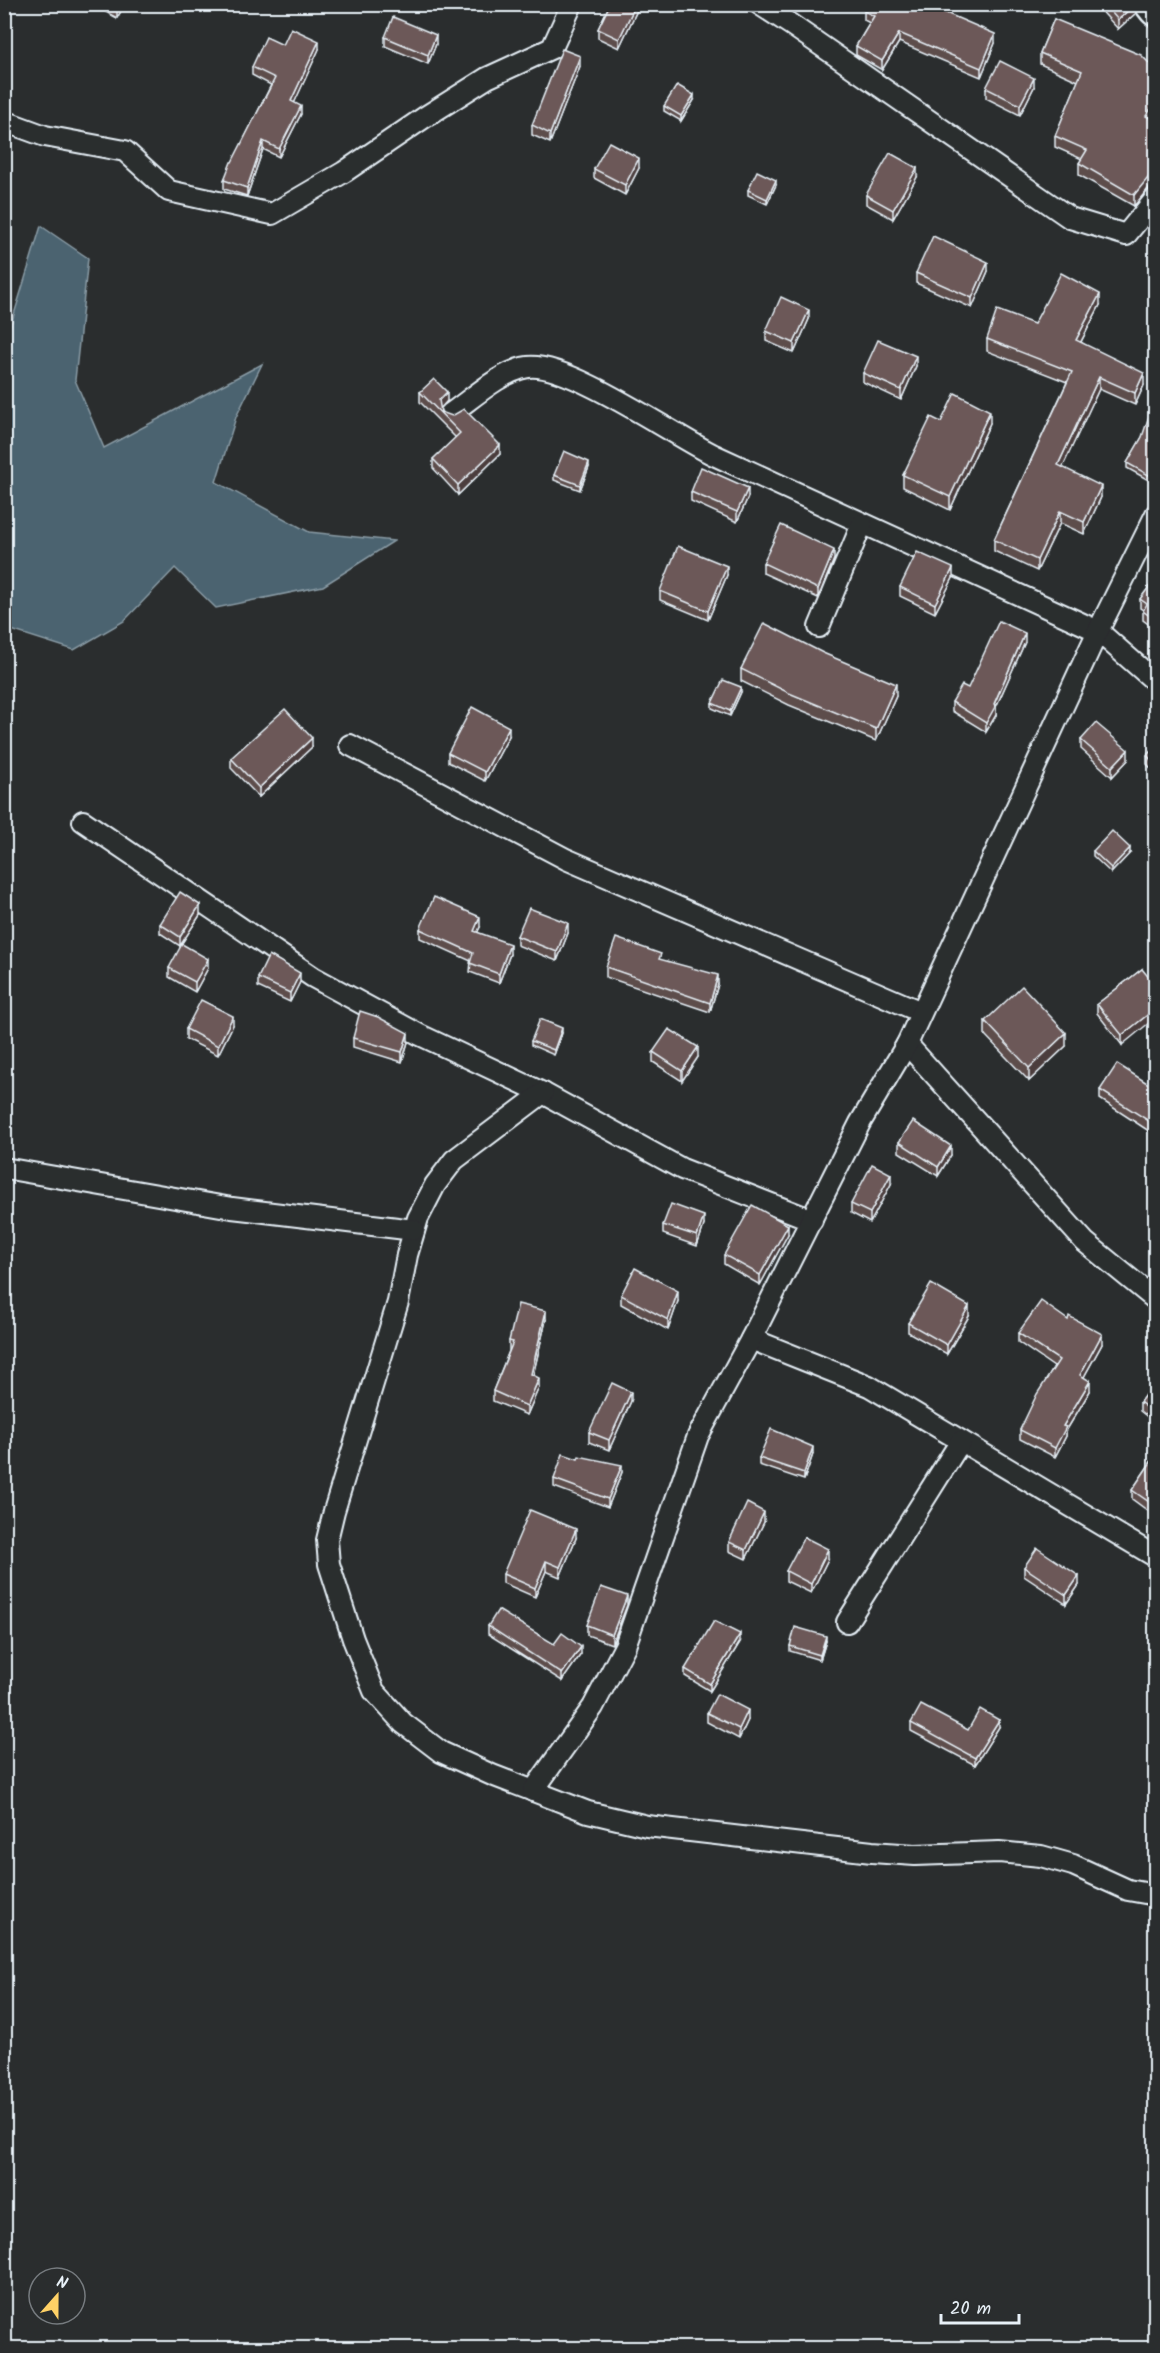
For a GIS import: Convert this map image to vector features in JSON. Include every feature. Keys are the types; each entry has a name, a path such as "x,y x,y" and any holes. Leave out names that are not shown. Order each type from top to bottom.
{"highway":[{"path":"1152,4 1155,9"}],"street":[{"path":"4,121 45,136 125,151 169,191 272,214 344,172 487,78 552,48 572,4"},
{"path":"759,4 1070,218 1126,235 1155,198"},
{"path":"450,414 507,375 526,367 542,367 603,391 694,445 1098,631 1155,682"},
{"path":"533,1791 593,1707 625,1646 698,1436 751,1339 860,1123 907,1044 1098,631 1155,514"},
{"path":"819,627 862,524"},
{"path":"350,745 566,859 921,1012"},
{"path":"83,821 314,976 420,1035 543,1093 682,1169 812,1220"},
{"path":"907,1044 1085,1242 1155,1300"},
{"path":"543,1093 454,1160 435,1185 414,1230 398,1302 362,1413 327,1539 329,1564 353,1640 374,1691 403,1723 441,1752 588,1812 646,1826 915,1855 999,1852 1041,1856 1073,1865 1128,1890 1155,1895"},
{"path":"4,1168 232,1208 414,1230"},
{"path":"751,1339 869,1386 1155,1557"},
{"path":"847,1622 961,1441"}],"water":[{"path":"41,226 88,258 75,380 104,448 262,364 236,417 216,482 309,532 394,541 323,586 216,608 175,568 124,621 74,650 5,628 5,344"}],"building":[{"path":"109,4 120,4 117,9"},
{"path":"610,4 636,4 619,39 598,29"},
{"path":"867,4 925,4 995,34 981,68 899,33 882,61 856,46 874,16 864,11"},
{"path":"1104,4 1135,4 1118,20"},
{"path":"393,17 436,35 428,55 385,37"},
{"path":"1054,19 1141,55 1155,69 1155,102 1146,116 1155,121 1155,165 1134,195 1079,163 1087,150 1055,136 1082,71 1040,53"},
{"path":"291,28 319,41 291,101 301,106 279,149 263,141 247,188 224,180 275,78 252,67 266,37 283,45"},
{"path":"562,49 580,56 550,134 532,125"},
{"path":"1000,61 1034,78 1020,105 986,88"},
{"path":"677,85 694,95 681,116 664,106"},
{"path":"609,142 639,158 625,185 594,169"},
{"path":"890,153 917,168 893,210 866,195"},
{"path":"757,171 776,180 767,199 748,190"},
{"path":"933,236 988,262 972,298 916,273"},
{"path":"1061,273 1100,294 1076,340 1144,373 1135,393 1099,377 1058,465 1101,486 1084,522 1060,511 1037,560 994,540 1072,372 987,339 997,310 1034,324"},
{"path":"781,297 809,310 794,343 766,331"},
{"path":"878,340 916,356 901,390 863,373"},
{"path":"434,379 447,392 439,400 441,412 452,416 464,409 500,445 458,485 433,459 460,433 420,392"},
{"path":"955,393 990,411 950,497 903,475 931,417 941,422"},
{"path":"1150,413 1155,415 1155,469 1152,477 1127,463 1142,437"},
{"path":"564,451 589,462 580,485 554,475"},
{"path":"701,467 748,488 737,512 691,492"},
{"path":"781,525 834,550 818,589 763,563"},
{"path":"678,546 727,566 708,611 660,591"},
{"path":"917,552 953,568 935,604 900,587"},
{"path":"1155,579 1155,620 1143,611 1147,604 1140,599"},
{"path":"999,621 1025,633 994,704 996,705 986,723 952,702 962,685 968,688"},
{"path":"764,623 823,653 896,684 876,729 789,693 741,669"},
{"path":"723,680 741,687 730,711 712,703"},
{"path":"472,707 509,727 485,772 448,753"},
{"path":"285,709 312,738 259,788 231,758"},
{"path":"1096,723 1128,750 1112,767 1081,740"},
{"path":"1155,747 1155,765 1147,755"},
{"path":"1112,831 1130,848 1111,868 1093,851"},
{"path":"180,892 200,905 180,937 160,924"},
{"path":"434,897 480,917 474,931 510,944 499,974 470,963 473,953 420,929"},
{"path":"529,908 568,923 557,952 517,936"},
{"path":"616,938 661,954 659,959 718,975 710,1003 606,967"},
{"path":"182,944 208,959 195,982 169,968"},
{"path":"269,955 300,973 290,993 258,978"},
{"path":"1142,969 1155,985 1155,1009 1122,1035 1097,1004"},
{"path":"1022,986 1066,1033 1029,1068 985,1021"},
{"path":"201,1000 233,1016 218,1046 186,1029"},
{"path":"360,1011 378,1017 408,1033 402,1052 353,1038"},
{"path":"540,1019 562,1028 554,1050 531,1041"},
{"path":"669,1029 698,1047 682,1071 653,1052"},
{"path":"1117,1064 1155,1088 1155,1125 1100,1090"},
{"path":"913,1121 951,1146 938,1167 899,1142"},
{"path":"872,1164 891,1174 870,1213 851,1204"},
{"path":"671,1204 704,1216 697,1236 663,1225"},
{"path":"752,1205 788,1225 760,1275 724,1255"},
{"path":"635,1268 678,1291 668,1320 621,1295"},
{"path":"931,1284 969,1306 947,1345 908,1323"},
{"path":"1041,1301 1068,1320 1069,1316 1102,1334 1080,1375 1090,1381 1063,1426 1066,1427 1055,1448 1020,1430 1037,1394 1059,1360 1018,1333"},
{"path":"518,1304 546,1311 531,1374 539,1378 527,1406 493,1391 513,1342 509,1341"},
{"path":"1155,1381 1155,1414 1140,1402"},
{"path":"612,1383 631,1392 609,1440 589,1432"},
{"path":"771,1429 813,1447 804,1473 759,1458"},
{"path":"563,1454 578,1459 579,1456 622,1465 608,1499 554,1479"},
{"path":"1155,1456 1155,1506 1132,1490"},
{"path":"747,1503 764,1512 746,1550 729,1542"},
{"path":"530,1510 576,1529 560,1567 546,1561 535,1588 503,1574"},
{"path":"804,1537 828,1549 811,1584 786,1571"},
{"path":"1037,1548 1079,1576 1066,1595 1024,1567"},
{"path":"601,1587 627,1596 612,1635 587,1625"},
{"path":"498,1610 554,1644 562,1633 581,1647 562,1674 488,1626"},
{"path":"714,1621 740,1634 710,1684 685,1669"},
{"path":"795,1627 826,1636 820,1655 790,1646"},
{"path":"717,1694 748,1710 739,1729 707,1713"},
{"path":"921,1705 968,1730 980,1709 999,1720 975,1758 911,1723"}]}
